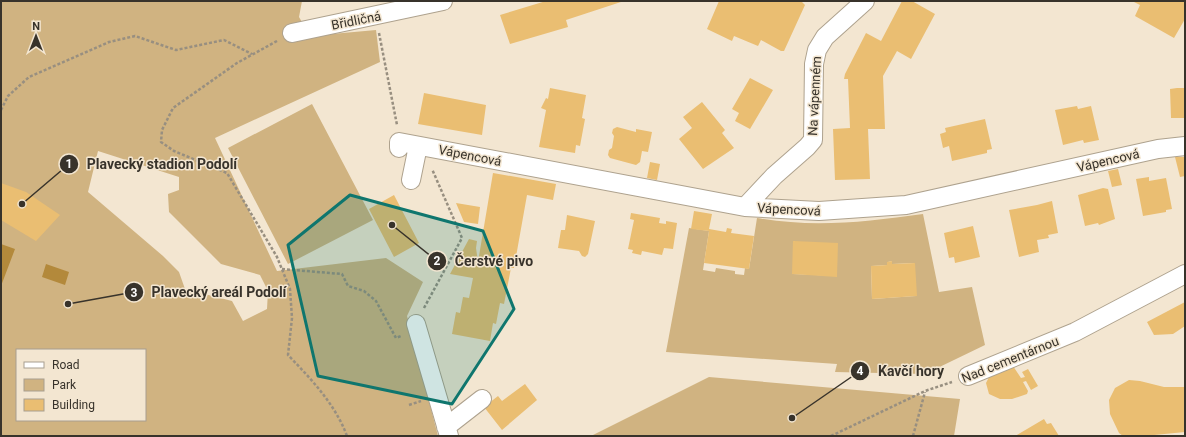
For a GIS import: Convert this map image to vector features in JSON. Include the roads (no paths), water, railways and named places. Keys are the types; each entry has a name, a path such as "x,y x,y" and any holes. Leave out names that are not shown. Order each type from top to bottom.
{"street":[{"name":"Břidličná","path":"292,33 443,1"},
{"name":"Na vápenném","path":"745,207 774,176 813,140 814,64 817,50 825,37 865,1"},
{"name":"Vápencová","path":"399,148 399,142 745,207 818,211 906,205 1158,149 1185,146"},
{"path":"411,180 420,146"},
{"name":"Nad cementárnou","path":"968,376 1076,332 1185,274"},
{"path":"417,326 447,432 482,399"}],"place":[{"name":"Plavecký stadion Podolí","path":"22,204"},
{"name":"Čerstvé pivo","path":"392,225"},
{"name":"Plavecký areál Podolí","path":"68,304"},
{"name":"Kavčí hory","path":"792,418"}]}
